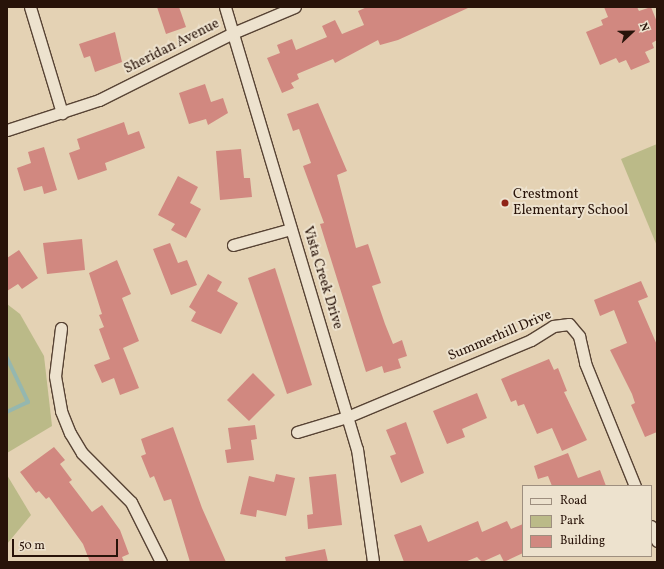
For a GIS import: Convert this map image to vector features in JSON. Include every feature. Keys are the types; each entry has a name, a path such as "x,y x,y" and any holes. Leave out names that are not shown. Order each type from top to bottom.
{"street":[{"path":"30,7 62,113"},
{"name":"Vista Creek Drive","path":"225,7 292,229 363,475 373,562"},
{"name":"Sheridan Avenue","path":"7,130 99,100 233,33 295,7"},
{"path":"233,244 292,229"},
{"name":"Summerhill Drive","path":"347,417 531,340 553,326 569,324 579,336 585,363 635,485"},
{"path":"61,328 56,388 70,433 82,453 131,502 161,562"},
{"path":"297,432 347,417"},
{"path":"652,528 657,541"}],"green space":[{"path":"657,144 657,246 621,159"},
{"path":"7,304 20,314 44,356 52,426 7,453"},
{"path":"7,475 31,515 7,544"}],"building":[{"path":"157,7 179,7 186,27 166,34"},
{"path":"367,7 468,8 398,40 380,45 378,40 335,63 333,59 297,74 299,79 291,83 294,88 282,93 267,58 280,53 277,45 292,39 296,50 327,37 322,26 335,20 342,34 364,25 358,11"},
{"path":"604,7 637,7 639,11 651,7 657,22 657,40 652,43 654,48 645,52 650,62 631,70 626,60 619,63 616,58 600,65 586,32 603,25 601,20 608,17"},
{"path":"115,32 122,62 95,72 90,56 84,58 79,44"},
{"path":"205,84 211,102 223,98 228,113 208,125 206,119 189,124 179,93"},
{"path":"318,103 347,171 337,175 356,248 368,244 381,283 372,286 385,324 393,344 402,340 407,356 398,359 401,368 384,373 382,366 366,372 320,224 324,223 303,166 311,163 299,129 293,131 287,114"},
{"path":"124,122 128,135 139,131 145,148 105,163 107,170 78,180 69,153 80,149 77,139"},
{"path":"44,147 57,190 44,194 42,186 24,191 17,168 31,163 28,152"},
{"path":"241,149 244,178 250,178 252,197 220,200 216,151"},
{"path":"178,176 198,187 190,203 201,209 186,238 171,230 175,224 158,215"},
{"path":"82,239 85,270 47,274 43,243"},
{"path":"170,243 178,263 187,260 197,285 171,295 153,249"},
{"path":"19,250 38,278 22,289 18,284 7,291 7,258"},
{"path":"117,260 131,294 122,298 139,341 123,348 139,388 120,395 114,378 102,383 94,365 110,359 99,329 104,327 99,315 102,314 89,273"},
{"path":"275,268 312,385 287,394 248,278"},
{"path":"208,274 222,282 217,291 238,303 221,334 191,321 196,312 189,307"},
{"path":"641,281 648,297 638,301 657,345 657,432 645,437 631,405 635,403 632,394 610,350 627,343 614,310 600,316 594,300"},
{"path":"549,359 554,370 558,368 567,391 564,392 587,440 562,451 552,428 537,434 524,404 518,406 516,400 511,402 501,379"},
{"path":"253,373 275,395 249,421 227,400"},
{"path":"477,393 487,418 462,429 465,437 447,444 433,411"},
{"path":"406,422 424,473 401,483 390,456 396,454 386,430"},
{"path":"255,425 257,439 251,440 254,460 227,463 225,450 231,449 228,428"},
{"path":"173,427 202,508 226,562 190,562 171,499 164,501 154,476 150,478 141,456 146,454 141,439"},
{"path":"54,447 65,460 60,464 72,480 69,482 92,512 102,505 120,530 129,554 122,557 124,562 90,562 83,544 49,497 46,499 39,491 36,493 20,472"},
{"path":"568,453 578,478 600,470 606,485 552,485 548,476 538,479 534,466"},
{"path":"276,474 295,478 286,516 257,510 256,517 240,514 249,476 274,482"},
{"path":"336,474 342,525 308,529 307,515 313,514 309,477"},
{"path":"478,521 482,532 507,521 511,529 522,524 522,553 504,562 500,554 482,562 477,557 465,562 404,562 394,535 421,525 428,542"},
{"path":"325,549 328,562 286,562 285,557"}],"waterway":[{"path":"7,358 28,402 7,412"}],"place":[{"name":"Crestmont Elementary School","path":"505,203"}]}
